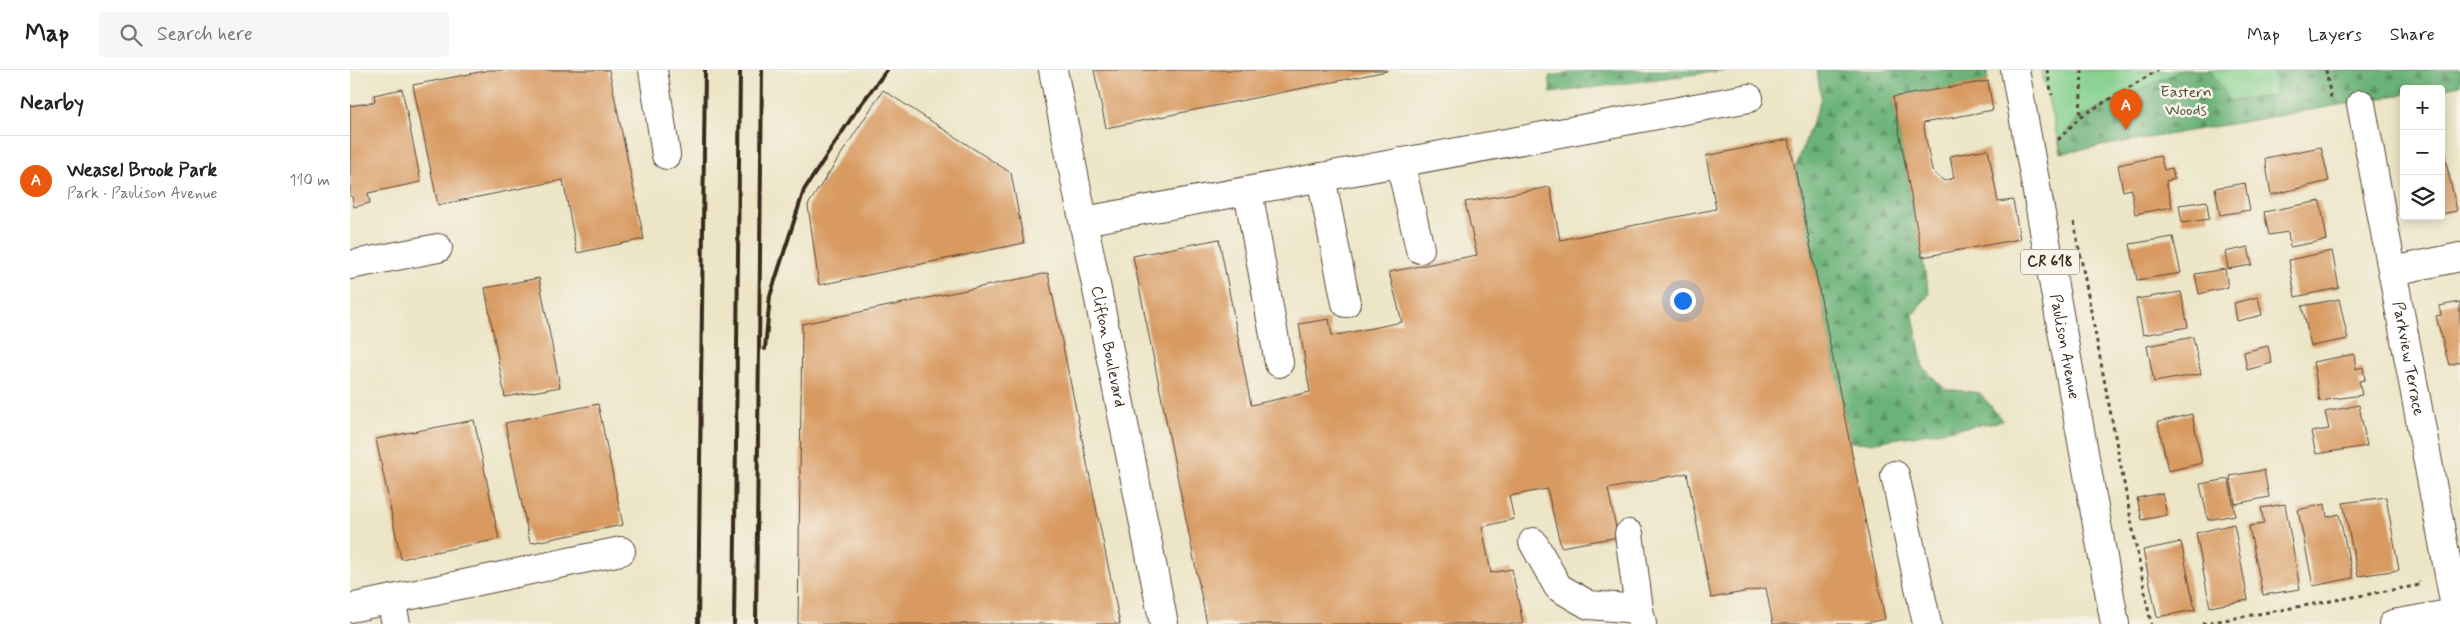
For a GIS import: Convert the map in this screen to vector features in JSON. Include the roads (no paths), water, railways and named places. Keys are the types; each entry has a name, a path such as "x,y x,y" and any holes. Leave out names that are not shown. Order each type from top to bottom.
{"street":[{"path":"653,70 666,155"},
{"name":"Clifton Boulevard","path":"1053,70 1164,624"},
{"name":"Paulison Avenue","path":"2015,70 2115,624"},
{"path":"1084,221 1749,98"},
{"name":"Parkview Terrace","path":"2361,104 2458,612"},
{"path":"1400,162 1420,249"},
{"path":"1321,177 1346,303"},
{"path":"1248,191 1279,362"},
{"path":"350,265 438,248"},
{"path":"2394,271 2460,257"},
{"path":"1895,475 1927,624"},
{"path":"1533,542 1558,587 1589,605 1640,616 1628,534"},
{"path":"350,608 394,612 621,551"},
{"path":"2393,624 2458,612"}],"railway":[{"path":"698,624 705,70"},
{"path":"734,624 740,70"},
{"path":"756,624 762,70"},
{"path":"765,349 770,296 804,190 858,108 887,70"}],"place":[{"name":"Weasel Brook Park","path":"2126,130"}],"park label":[{"name":"Eastern Woods","path":"2186,101"}]}
